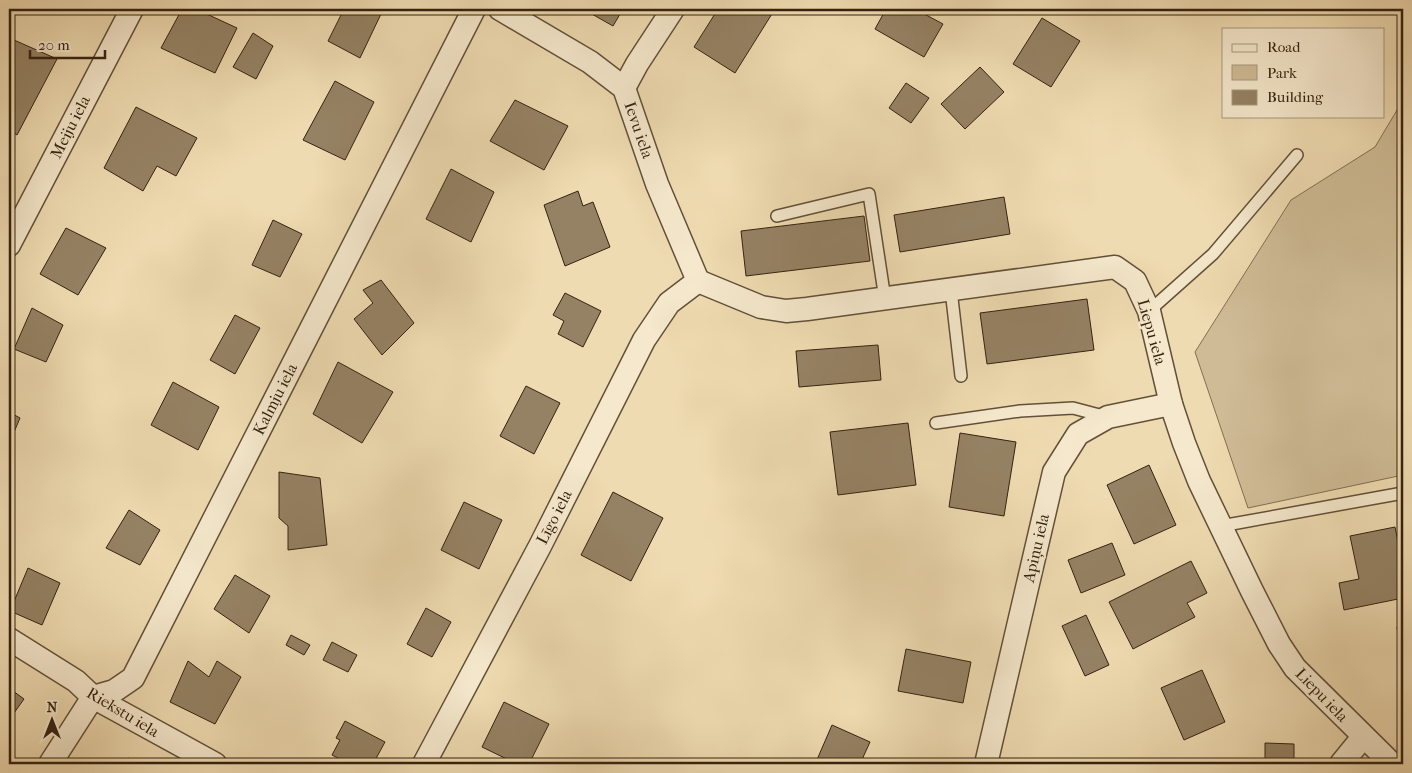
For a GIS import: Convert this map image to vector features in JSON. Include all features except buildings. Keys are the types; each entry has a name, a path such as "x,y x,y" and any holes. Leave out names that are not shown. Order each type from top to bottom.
{"street":[{"name":"Meiju iela","path":"9,245 132,9"},
{"name":"Kalmju iela","path":"93,697 114,692 133,678 474,9"},
{"name":"Ievu iela","path":"500,9 590,62 624,88 657,184 698,281"},
{"path":"624,88 637,64 674,9"},
{"name":"Liepu iela","path":"698,281 761,307 786,311 1116,267 1135,281 1149,310 1171,404 1184,443 1199,481 1279,644 1295,668 1392,764"},
{"name":"Līgo iela","path":"424,764 540,546 644,340 669,304 698,281"},
{"name":"Apiņu iela","path":"986,764 1054,472 1078,434 1108,417 1171,404"},
{"name":"Riekstu iela","path":"9,639 76,681 93,697 215,764"},
{"path":"50,764 93,697"},
{"path":"1342,764 1363,737"}],"lane":[{"path":"1149,310 1214,254 1297,155"},
{"path":"777,216 869,194 885,299"},
{"path":"951,290 961,376"},
{"path":"936,423 1020,410 1074,408 1108,417"},
{"path":"1221,526 1403,493"}],"green space":[{"path":"1403,100 1403,475 1248,508 1195,352 1291,200 1375,147"}]}
